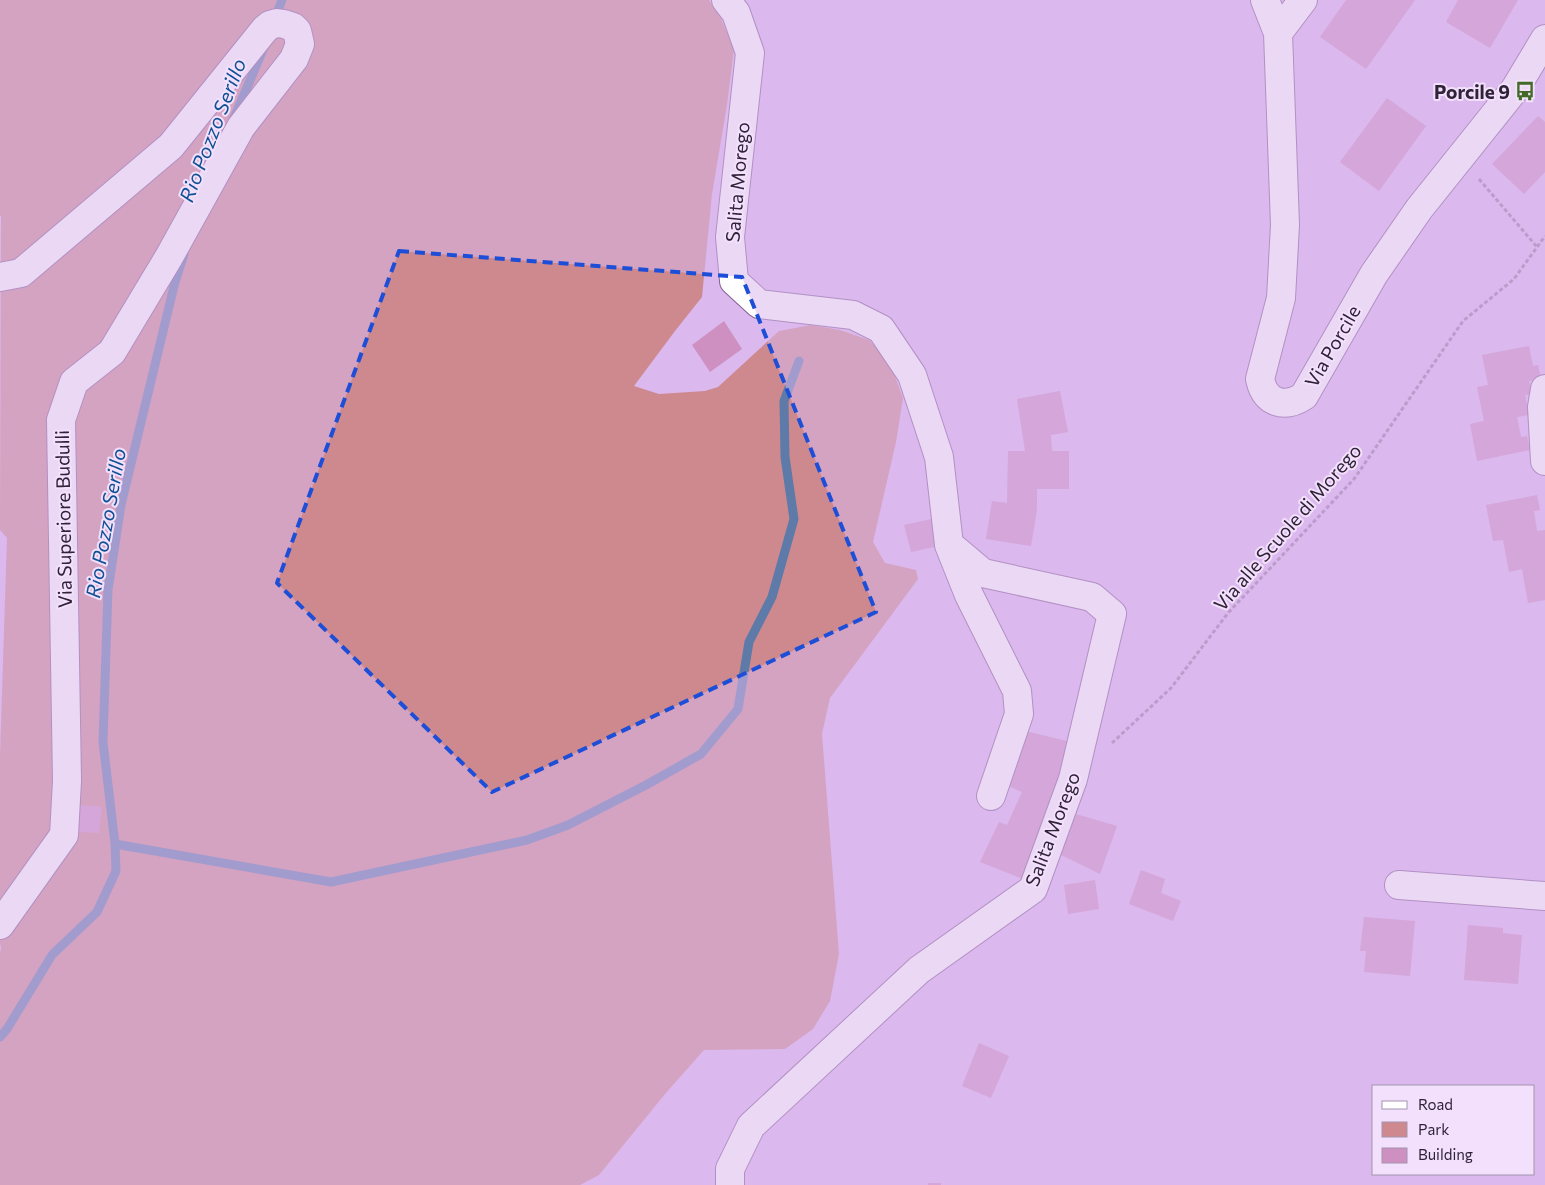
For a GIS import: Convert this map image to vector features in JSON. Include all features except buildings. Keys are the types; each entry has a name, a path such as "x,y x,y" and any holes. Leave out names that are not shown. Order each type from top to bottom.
{"street":[{"name":"Salita Morego","path":"726,0 736,13 750,53 730,237 734,281 760,304 853,315 881,329 912,376 940,457 949,545 969,595 1018,691 1019,714 991,796"},
{"name":"Via Porcile","path":"1265,0 1278,33 1284,244 1281,298 1260,379 1267,395 1281,403 1289,403 1304,396 1374,274 1460,156 1515,89 1545,40"},
{"path":"1278,33 1303,0"},
{"name":"Via Superiore Budulli","path":"0,277 21,273 53,248 171,146 265,29 277,23 284,24 297,31 300,44 294,59 241,127 169,257 112,352 74,382 61,420 67,781 64,835 0,925"},
{"path":"1545,389 1542,407 1545,461"},
{"name":"Salita Morego","path":"730,1185 730,1169 751,1126 919,970 1033,889 1074,779 1112,614 1092,597 984,573 949,545"},
{"path":"1398,885 1545,896"}],"path":[{"path":"1460,156 1537,247"},
{"name":"Via alle Scuole di Morego","path":"1108,747 1171,688 1228,613 1354,479 1463,321 1514,279 1545,236"}],"highlighted area":[{"path":"399,251 742,277 876,612 492,792 277,583"}],"green space":[{"path":"0,0 709,0 719,14 734,49 712,194 702,297 634,386 659,394 705,391 718,387 779,331 811,325 840,330 869,340 890,363 903,398 896,442 873,542 885,563 916,570 918,579 830,698 822,734 839,954 830,1001 813,1029 785,1049 704,1050 665,1094 599,1175 580,1185 0,1185 0,755 7,538 0,530"}],"waterway":[{"name":"Rio Pozzo Serillo","path":"274,21 282,0"},
{"name":"Rio Pozzo Serillo","path":"234,118 265,45"},
{"name":"Rio Pozzo Serillo","path":"0,1037 7,1029 52,955 97,912 116,871 115,844 103,742 108,590 121,505 175,282 184,254"},
{"path":"115,844 331,882 527,840 568,825 701,754 738,709 749,642 772,597 794,519 785,457 784,401 799,361"}],"place":[{"name":"Porcile 9","path":"1525,91"}]}
